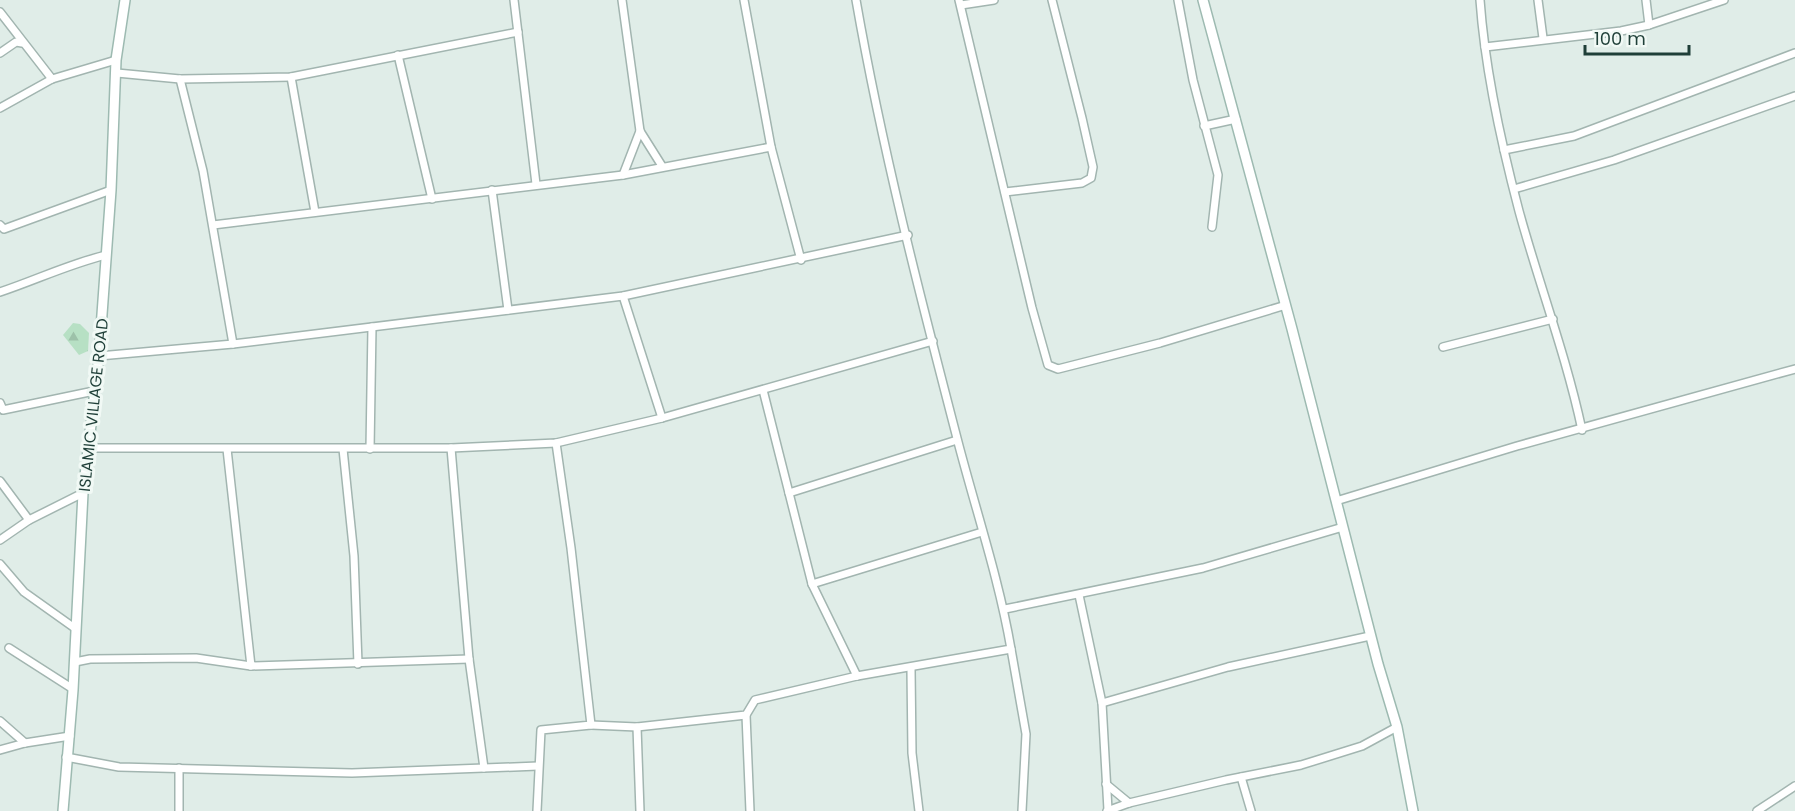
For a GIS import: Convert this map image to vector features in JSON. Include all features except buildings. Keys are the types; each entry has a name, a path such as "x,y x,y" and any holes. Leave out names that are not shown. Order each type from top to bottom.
{"street":[{"name":"ISLAMIC VILLAGE ROAD","path":"63,811 75,662 83,493 99,356 111,190 116,60 125,0"},
{"path":"514,0 536,184"},
{"path":"622,0 640,131 662,166"},
{"path":"744,0 771,147 801,260"},
{"path":"856,0 867,65 957,440 1005,609 1026,734 1022,811"},
{"path":"994,0 960,3 1043,355 1052,368 1160,343 1286,305"},
{"path":"1005,192 1082,183 1091,178 1093,167 1052,0"},
{"path":"1178,0 1204,126 1210,139 1218,175 1212,227"},
{"path":"1203,0 1286,305 1370,636 1397,727 1413,811"},
{"path":"1480,0 1485,47 1504,150 1572,384 1582,430"},
{"path":"1538,0 1543,38"},
{"path":"1646,0 1649,25"},
{"path":"1485,47 1543,38 1621,31 1649,25 1724,0"},
{"path":"0,12 22,43"},
{"path":"117,73 180,79 291,77 518,32"},
{"path":"0,53 16,42 27,45 52,79"},
{"path":"1504,150 1574,136 1795,53"},
{"path":"398,55 432,199"},
{"path":"0,108 52,79 116,60"},
{"path":"291,77 315,212"},
{"path":"180,79 203,171 233,344"},
{"path":"1514,189 1614,160 1795,96"},
{"path":"1204,126 1236,119"},
{"path":"623,175 640,131"},
{"path":"213,225 623,175 771,147"},
{"path":"0,225 4,229 111,190"},
{"path":"492,190 508,310"},
{"path":"99,356 233,344 623,296 801,260 908,235"},
{"path":"0,292 42,278 77,262 106,255"},
{"path":"623,296 662,418"},
{"path":"1443,347 1552,319"},
{"path":"370,448 372,327"},
{"path":"88,448 227,450 451,448 556,443 662,418 933,341"},
{"path":"1336,501 1517,446 1582,430 1795,369"},
{"path":"763,390 812,584 857,676"},
{"path":"0,402 3,411 94,391"},
{"path":"789,493 957,440"},
{"path":"556,443 572,549 591,725"},
{"path":"451,448 469,659 483,768"},
{"path":"343,449 354,556 358,664"},
{"path":"227,450 251,666"},
{"path":"0,481 28,520"},
{"path":"0,540 28,520 83,493"},
{"path":"1005,609 1203,568 1343,527"},
{"path":"812,584 982,532"},
{"path":"0,564 24,592 76,629"},
{"path":"1078,595 1102,703 1107,810 1241,777 1301,765 1362,746 1397,727"},
{"path":"1102,703 1228,667 1370,636"},
{"path":"9,648 73,689"},
{"path":"750,811 746,715 755,700 857,676 911,669 1011,649"},
{"path":"75,662 90,659 196,658 251,666 469,659"},
{"path":"911,669 912,753 920,811"},
{"path":"537,811 540,730 591,725 637,727 746,715"},
{"path":"0,721 25,743"},
{"path":"637,727 640,811"},
{"path":"0,750 25,743 70,736"},
{"path":"66,757 118,767 352,773 538,766"},
{"path":"179,768 179,811"},
{"path":"1241,777 1251,811"},
{"path":"1106,784 1129,803"},
{"path":"1757,811 1795,786"}],"green space":[{"path":"73,323 80,324 89,333 88,351 79,355 63,335"}]}
